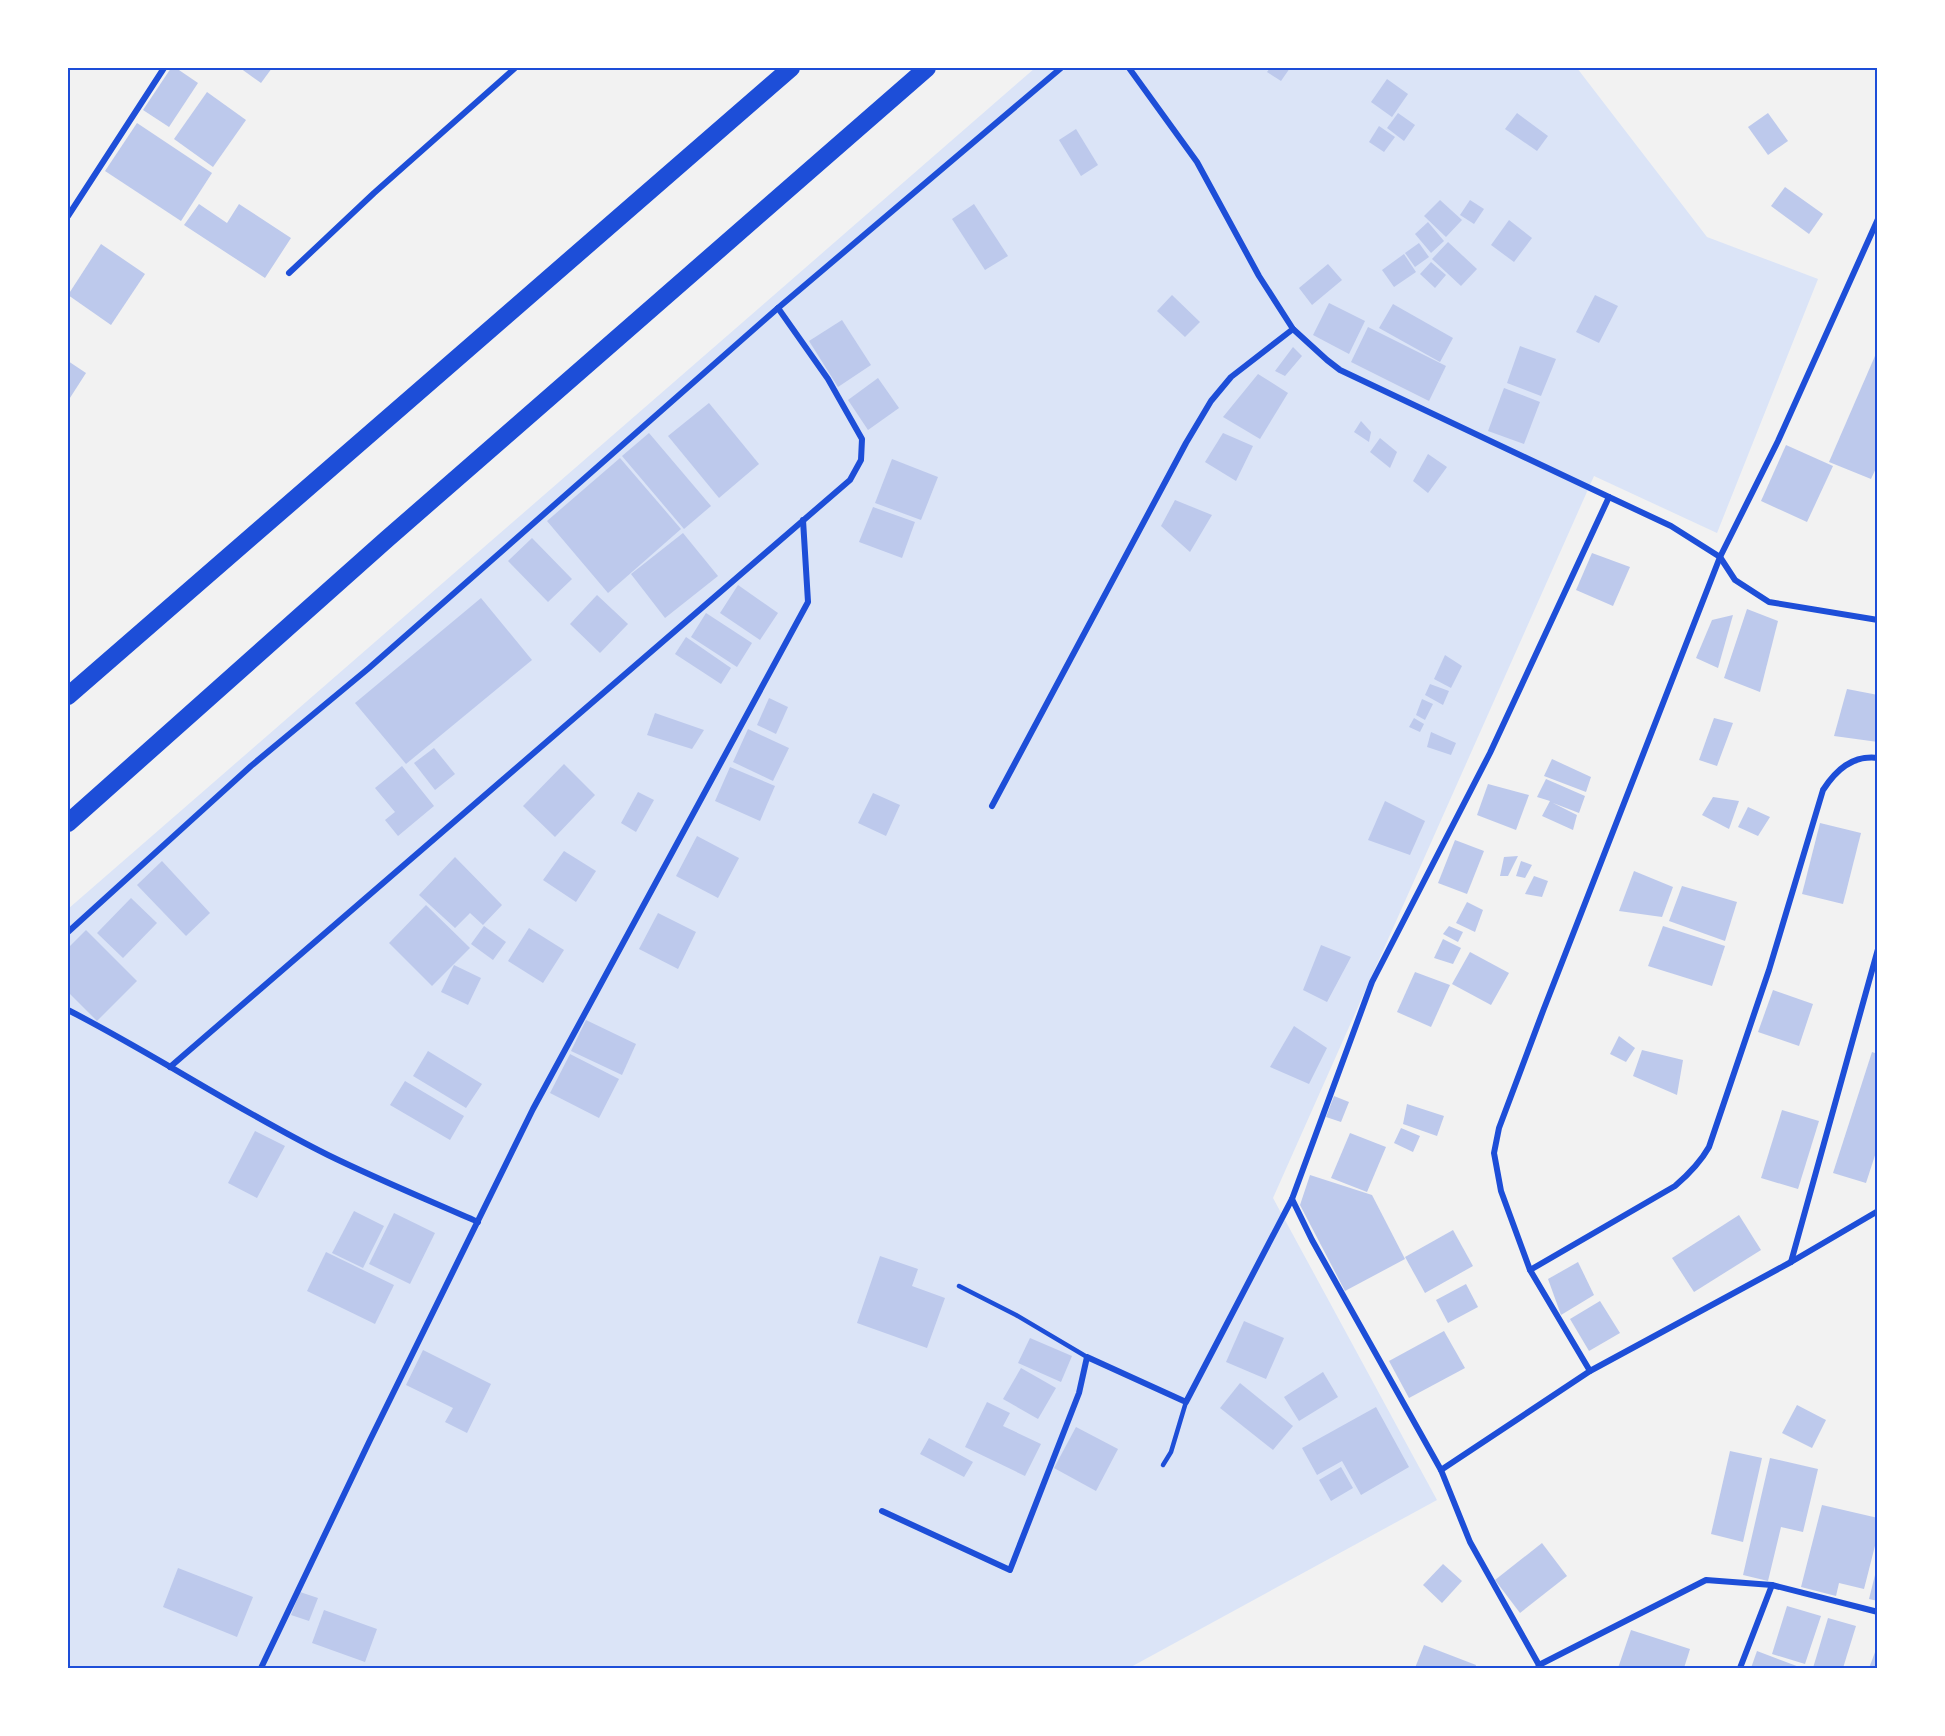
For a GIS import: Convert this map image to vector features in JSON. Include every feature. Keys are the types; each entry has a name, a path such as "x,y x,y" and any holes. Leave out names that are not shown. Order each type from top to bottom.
{"highway":[{"path":"68,696 791,68"},
{"path":"68,823 387,539 927,68"}],"street":[{"path":"68,216 164,68"},
{"path":"290,273 374,193 515,68"},
{"path":"68,932 251,766 387,652 778,308 1061,68"},
{"path":"1130,68 1197,162 1259,276 1293,329 1340,370 1671,526 1720,557 1735,580 1769,602 1878,620"},
{"path":"1590,1371 1530,1270 1501,1191 1494,1153 1499,1128 1720,557 1778,441 1878,219"},
{"path":"170,1067 850,480 861,460 862,439 828,379 778,308"},
{"path":"992,806 1186,443 1211,401 1231,377 1293,329"},
{"path":"882,1511 1010,1570 1079,1393 1087,1357 1186,1402 1292,1199 1372,982 1490,753 1609,497"},
{"path":"261,1668 533,1109 808,602 802,520"},
{"path":"1530,1270 1675,1186 1702,1160 1709,1147 1769,970 1823,790 1833,775 1846,764 1866,756 1878,758"},
{"path":"1791,1262 1878,949"},
{"path":"68,1010 121,1037 327,1155 478,1222"},
{"path":"1292,1199 1312,1240 1441,1470 1470,1542 1539,1666 1706,1580 1772,1585 1878,1612"},
{"path":"1441,1470 1590,1371 1791,1262 1878,1211"},
{"path":"1740,1668 1772,1585"}],"lane":[{"path":"959,1286 1016,1315 1087,1357"},
{"path":"1163,1465 1171,1452 1186,1402"}],"shaded area":[{"path":"1035,68 1577,68 1707,237 1818,279 1717,533 1594,476 1273,1198 1437,1500 1129,1668 68,1668 68,909"}],"building":[{"path":"171,68 176,68 198,83 169,127 143,110"},
{"path":"240,68 272,68 261,83"},
{"path":"1270,68 1290,68 1281,81 1267,72"},
{"path":"1387,79 1408,94 1392,117 1371,102"},
{"path":"207,92 246,120 213,167 174,139"},
{"path":"1398,113 1415,125 1404,141 1387,128"},
{"path":"1517,113 1548,136 1537,151 1505,129"},
{"path":"1768,113 1788,141 1768,155 1748,127"},
{"path":"137,123 212,173 181,221 105,171"},
{"path":"1379,126 1395,137 1384,152 1369,142"},
{"path":"1076,129 1098,165 1081,176 1059,140"},
{"path":"1785,187 1823,214 1809,234 1771,206"},
{"path":"1440,200 1462,220 1446,237 1424,216"},
{"path":"1470,200 1484,209 1474,224 1460,215"},
{"path":"199,204 227,223 239,204 291,238 265,278 184,225"},
{"path":"974,204 1008,256 985,270 952,219"},
{"path":"1509,220 1532,238 1514,262 1491,245"},
{"path":"1428,222 1444,241 1431,253 1415,234"},
{"path":"1448,242 1477,269 1461,286 1432,259"},
{"path":"1419,243 1429,257 1415,267 1405,253"},
{"path":"101,244 145,274 111,325 68,295"},
{"path":"1404,254 1416,272 1394,287 1382,270"},
{"path":"1431,262 1446,275 1435,288 1420,274"},
{"path":"1328,264 1342,280 1312,305 1299,288"},
{"path":"1172,295 1200,322 1185,337 1157,311"},
{"path":"1595,295 1618,306 1599,343 1576,332"},
{"path":"1329,303 1365,321 1349,354 1313,335"},
{"path":"1393,304 1453,338 1440,362 1379,328"},
{"path":"842,320 871,365 838,387 809,341"},
{"path":"1368,327 1446,366 1429,401 1351,362"},
{"path":"1520,346 1556,359 1541,396 1507,383"},
{"path":"1293,347 1302,356 1285,376 1275,371"},
{"path":"1878,349 1878,464 1871,479 1829,462"},
{"path":"68,361 86,373 68,401"},
{"path":"1258,374 1288,393 1260,439 1223,417"},
{"path":"878,378 899,408 868,430 848,400"},
{"path":"1504,388 1540,402 1524,444 1488,431"},
{"path":"709,403 759,464 719,498 668,436"},
{"path":"1361,421 1371,432 1369,442 1354,432"},
{"path":"649,433 711,506 684,529 622,456"},
{"path":"1223,433 1253,446 1236,481 1205,462"},
{"path":"1380,438 1397,452 1390,468 1370,452"},
{"path":"1786,445 1833,466 1807,522 1761,501"},
{"path":"1428,454 1447,467 1428,493 1413,481"},
{"path":"620,458 681,529 608,593 547,521"},
{"path":"892,459 938,477 921,520 875,503"},
{"path":"1175,500 1212,515 1190,552 1161,526"},
{"path":"873,507 915,522 902,558 859,542"},
{"path":"683,533 718,576 665,618 631,574"},
{"path":"532,538 572,579 548,602 508,561"},
{"path":"1592,553 1630,567 1613,606 1576,590"},
{"path":"738,585 778,613 760,640 720,613"},
{"path":"597,595 628,624 600,653 570,624"},
{"path":"481,598 532,660 406,764 355,703"},
{"path":"1747,609 1778,621 1760,692 1724,678"},
{"path":"706,613 752,643 737,667 691,637"},
{"path":"1733,615 1718,668 1696,658 1712,620"},
{"path":"686,637 731,668 721,684 675,654"},
{"path":"1445,655 1462,666 1451,688 1434,679"},
{"path":"1430,684 1449,691 1443,705 1425,695"},
{"path":"1847,689 1878,695 1878,742 1834,736"},
{"path":"769,698 788,707 776,734 757,725"},
{"path":"1422,699 1433,704 1425,720 1416,715"},
{"path":"655,713 704,730 692,749 647,735"},
{"path":"1414,718 1424,724 1420,732 1409,727"},
{"path":"1714,718 1733,723 1717,766 1699,760"},
{"path":"748,729 789,748 773,781 733,762"},
{"path":"1431,732 1456,743 1451,755 1427,747"},
{"path":"434,748 455,774 435,790 414,763"},
{"path":"1552,759 1591,777 1586,792 1544,776"},
{"path":"564,764 595,795 555,837 523,806"},
{"path":"402,766 434,806 398,836 385,820 395,812 375,788"},
{"path":"730,767 775,786 760,821 715,801"},
{"path":"1546,779 1585,796 1579,813 1553,803 1577,815 1573,830 1542,816 1550,801 1537,797"},
{"path":"1488,784 1529,795 1516,830 1477,815"},
{"path":"638,792 654,800 636,832 621,823"},
{"path":"873,793 900,805 886,836 858,823"},
{"path":"1713,797 1739,801 1729,829 1702,815"},
{"path":"1385,801 1425,821 1410,855 1368,840"},
{"path":"1748,807 1770,817 1758,836 1738,827"},
{"path":"1820,823 1861,833 1843,904 1802,894"},
{"path":"697,836 739,858 718,898 676,876"},
{"path":"1455,840 1484,851 1467,894 1438,883"},
{"path":"564,851 596,871 576,902 543,880"},
{"path":"1518,856 1508,876 1500,876 1504,857"},
{"path":"455,857 502,905 483,925 470,913 455,928 419,895"},
{"path":"162,861 210,913 186,936 137,885"},
{"path":"1521,861 1532,865 1525,878 1516,876"},
{"path":"1634,871 1673,887 1662,917 1619,911"},
{"path":"1534,876 1548,881 1542,897 1525,894"},
{"path":"1682,886 1737,902 1725,941 1669,921"},
{"path":"131,898 157,923 123,958 97,933"},
{"path":"1467,902 1483,910 1475,932 1456,923"},
{"path":"426,905 470,948 432,986 389,943"},
{"path":"658,913 696,932 678,969 639,949"},
{"path":"484,926 506,942 493,960 471,944"},
{"path":"1449,926 1463,932 1458,942 1443,934"},
{"path":"1663,926 1725,946 1712,986 1648,966"},
{"path":"529,928 564,950 543,983 508,961"},
{"path":"86,930 137,981 97,1021 68,992 68,948"},
{"path":"1443,939 1461,948 1453,964 1434,958"},
{"path":"1321,945 1351,957 1327,1002 1303,990"},
{"path":"1470,952 1509,973 1491,1005 1452,984"},
{"path":"454,965 481,978 468,1005 441,992"},
{"path":"1415,972 1450,985 1431,1027 1397,1012"},
{"path":"1773,990 1813,1004 1799,1046 1758,1032"},
{"path":"586,1020 636,1044 622,1075 571,1051"},
{"path":"1294,1026 1327,1048 1309,1084 1270,1067"},
{"path":"1619,1036 1635,1048 1626,1062 1610,1054"},
{"path":"1642,1050 1683,1060 1677,1095 1633,1076"},
{"path":"428,1051 482,1084 466,1108 413,1076"},
{"path":"1872,1052 1878,1054 1878,1146 1866,1183 1833,1173"},
{"path":"570,1054 619,1079 599,1118 550,1093"},
{"path":"405,1081 464,1116 450,1140 390,1105"},
{"path":"1334,1096 1349,1102 1341,1122 1326,1117"},
{"path":"1407,1104 1444,1116 1437,1136 1403,1124"},
{"path":"1782,1110 1819,1121 1798,1189 1761,1178"},
{"path":"1401,1128 1420,1136 1413,1152 1394,1143"},
{"path":"255,1131 285,1146 257,1198 228,1183"},
{"path":"1350,1133 1386,1147 1367,1192 1331,1178"},
{"path":"1310,1175 1372,1195 1405,1259 1345,1291 1300,1205"},
{"path":"354,1211 384,1226 363,1268 332,1253"},
{"path":"394,1213 435,1233 410,1284 369,1264"},
{"path":"1739,1215 1761,1250 1694,1292 1672,1258"},
{"path":"1453,1230 1473,1266 1425,1293 1405,1257"},
{"path":"326,1252 394,1285 375,1324 307,1291"},
{"path":"880,1256 918,1269 912,1286 945,1298 927,1348 857,1323"},
{"path":"1578,1262 1594,1295 1561,1315 1548,1279"},
{"path":"1466,1284 1478,1307 1448,1323 1436,1300"},
{"path":"1600,1301 1620,1333 1589,1351 1570,1319"},
{"path":"1244,1321 1284,1338 1266,1379 1226,1362"},
{"path":"1444,1331 1465,1368 1409,1398 1389,1361"},
{"path":"1030,1338 1072,1356 1061,1382 1018,1363"},
{"path":"423,1350 491,1384 467,1433 445,1422 453,1408 406,1385"},
{"path":"1021,1368 1056,1388 1038,1419 1003,1399"},
{"path":"1323,1372 1338,1397 1299,1421 1284,1397"},
{"path":"1240,1383 1293,1426 1273,1450 1220,1408"},
{"path":"987,1402 1010,1413 1003,1426 1041,1444 1025,1476 965,1447"},
{"path":"1797,1405 1826,1420 1812,1448 1782,1433"},
{"path":"1376,1407 1409,1467 1361,1495 1342,1461 1317,1475 1302,1448"},
{"path":"1076,1427 1118,1449 1096,1491 1054,1468"},
{"path":"929,1438 973,1462 964,1477 920,1454"},
{"path":"1730,1451 1762,1458 1743,1542 1711,1534"},
{"path":"1770,1458 1818,1469 1803,1532 1781,1527 1768,1581 1743,1575"},
{"path":"1341,1467 1353,1488 1331,1501 1319,1480"},
{"path":"1822,1505 1878,1518 1878,1534 1864,1589 1839,1583 1836,1596 1801,1587"},
{"path":"1542,1543 1567,1576 1520,1613 1495,1580"},
{"path":"1443,1564 1462,1581 1442,1603 1423,1585"},
{"path":"1878,1567 1878,1601 1869,1599"},
{"path":"178,1568 253,1597 237,1637 163,1607"},
{"path":"300,1592 318,1598 309,1621 291,1615"},
{"path":"1787,1606 1821,1616 1805,1664 1772,1654"},
{"path":"324,1610 377,1629 365,1662 312,1643"},
{"path":"1828,1618 1856,1626 1843,1668 1813,1668"},
{"path":"1631,1630 1690,1649 1684,1668 1618,1668"},
{"path":"1424,1645 1476,1665 1475,1668 1415,1668"},
{"path":"1877,1647 1878,1668 1869,1668"},
{"path":"1757,1651 1802,1668 1751,1668"}]}
